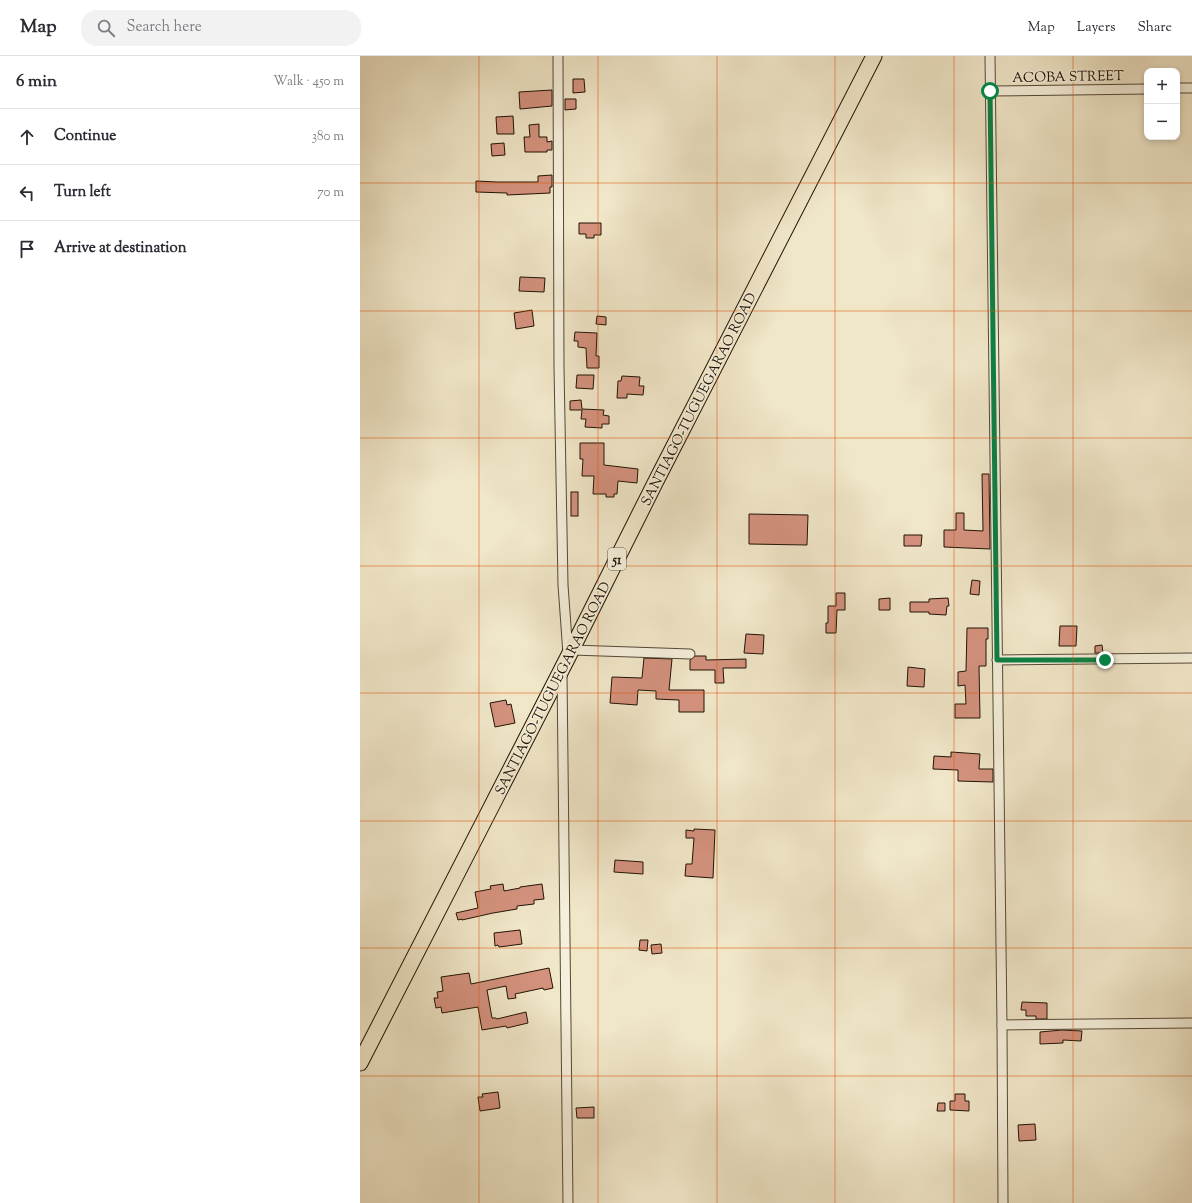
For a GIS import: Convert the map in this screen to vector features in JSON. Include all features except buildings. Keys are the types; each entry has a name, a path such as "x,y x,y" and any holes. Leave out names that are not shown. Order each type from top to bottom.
{"highway":[{"name":"SANTIAGO-TUGUEGARAO ROAD","path":"360,1063 874,56"}],"street":[{"path":"558,56 559,368 563,585 567,659 568,1203"},
{"path":"990,56 1003,1203"},
{"name":"ACOBA STREET","path":"990,91 1144,88"},
{"path":"1180,88 1192,88"},
{"path":"567,659 690,654"},
{"path":"997,660 1192,658"},
{"path":"1002,1025 1192,1023"}],"route":[{"path":"990,91 997,660 1105,660"}]}
